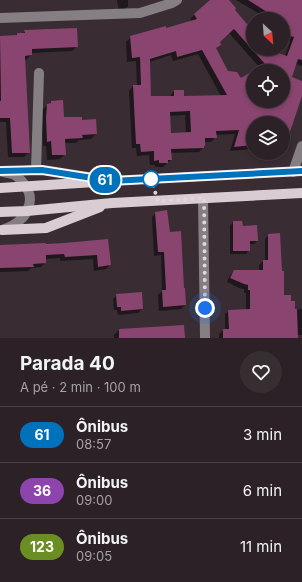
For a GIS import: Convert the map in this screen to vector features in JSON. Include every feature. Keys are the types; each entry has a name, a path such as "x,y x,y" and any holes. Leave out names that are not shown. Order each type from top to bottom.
{"main road":[{"path":"0,171 42,170 111,181"},
{"path":"0,188 297,172"},
{"path":"0,212 112,203 302,193"},
{"path":"1,231 46,228 112,203"}],"street":[{"path":"0,18 140,13 177,0"},
{"path":"36,170 39,73"},
{"path":"297,172 302,146"},
{"path":"0,171 14,174 22,180 29,192 30,199 27,211 22,219 14,225 1,231"},
{"path":"204,198 206,338"}],"building":[{"path":"210,0 229,0 246,23 246,43 234,29 220,42 221,45 216,48 228,71 237,72 241,78 246,75 246,108 290,108 290,64 265,64 258,56 290,56 290,48 294,37 290,36 290,12 267,12 248,0 302,0 302,60 298,59 292,77 302,81 302,96 290,132 290,116 246,116 246,146 234,147 239,130 216,131 217,138 205,138 204,148 171,149 172,160 168,160 168,163 159,163 159,160 154,161 154,151 141,152 140,144 136,144 133,85 141,85 140,57 132,58 130,36 197,19 194,14","holes":["202,50 227,95 184,96 184,90 174,90 174,96 151,96 150,59 176,51 177,57","190,111 191,132 171,133 170,112"]},
{"path":"77,28 78,47 32,49 32,55 25,56 30,153 12,153 10,118 0,118 0,36 25,33 24,30"},
{"path":"63,100 64,117 82,117 82,120 96,119 97,134 82,135 83,138 65,139 66,155 52,155 51,141 47,142 47,104 51,103 51,101"},
{"path":"167,210 170,232 181,231 186,305 163,307 162,290 166,290 164,252 158,252 155,212"},
{"path":"233,221 242,221 243,226 257,225 258,241 250,241 250,251 233,251"},
{"path":"280,233 282,271 284,271 284,295 291,295 291,301 295,301 295,309 297,309 298,338 223,338 223,329 229,329 228,310 250,309 250,290 248,290 248,285 230,278 234,270 263,270 263,260 268,260 268,234"},
{"path":"108,239 111,265 98,267 97,255 65,257 64,254 46,255 46,263 33,264 34,267 0,268 0,245 64,243"},
{"path":"142,292 143,309 121,311 121,307 117,307 116,294"},
{"path":"184,325 185,338 119,338 119,329"}],"bus line":[{"name":"61","path":"0,171 42,170 111,181 302,171"}],"route":[{"path":"151,179 158,201 204,198 205,308"}]}
